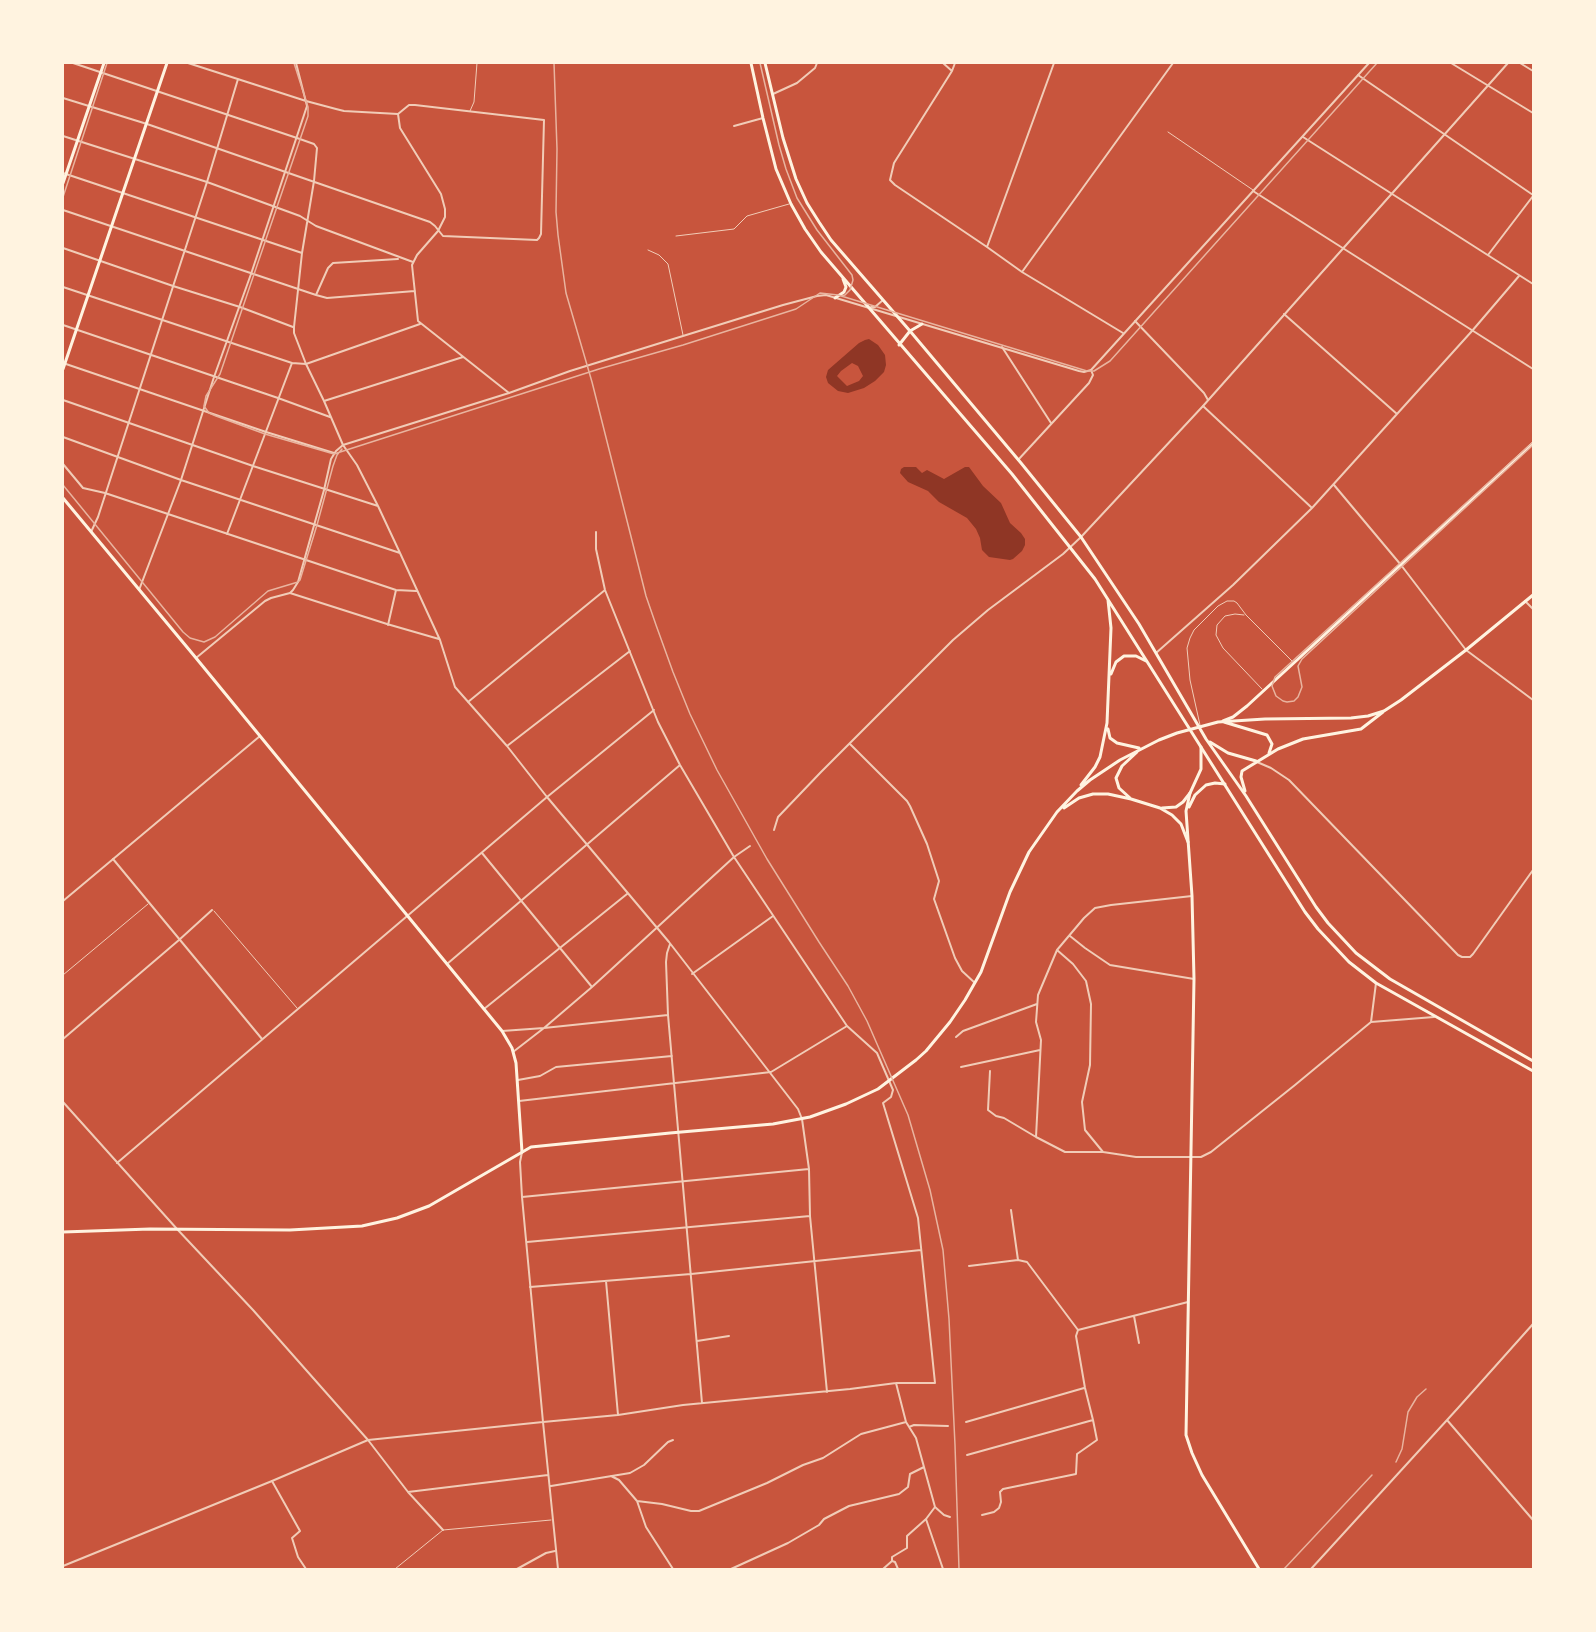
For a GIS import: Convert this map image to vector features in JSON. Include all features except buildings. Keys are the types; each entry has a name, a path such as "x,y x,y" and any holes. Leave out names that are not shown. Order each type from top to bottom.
{"main road":[{"path":"63,183 64,173 78,141 104,63"},
{"path":"63,369 167,63"},
{"path":"752,63 776,169 805,229 821,252 899,345 1012,474 1108,598 1305,912 1349,962 1376,983 1533,1071"},
{"path":"765,63 783,138 796,178 807,202 831,240 1082,537 1125,601 1200,730 1246,796 1316,907 1342,939 1372,967 1533,1061"},
{"path":"835,298 844,292 846,287 842,277"},
{"path":"899,345 910,331 922,324"},
{"path":"1077,791 1099,773 1142,748 1177,733 1229,719 1239,712 1533,444"},
{"path":"63,498 502,1031 516,1063 522,1152"},
{"path":"1246,796 1241,774 1244,769 1285,746 1303,739 1361,729 1466,650 1533,595"},
{"path":"63,1232 358,1227 382,1222 429,1206 531,1147 759,1126 802,1119 846,1104 883,1085 926,1051 950,1022 986,962 1019,871 1033,845 1098,762 1107,723 1110,679 1111,628 1108,598"},
{"path":"1110,679 1116,662 1121,657 1133,656 1149,663"},
{"path":"1220,722 1351,718 1384,711"},
{"path":"1220,722 1267,735 1272,744 1268,755"},
{"path":"1107,723 1108,734 1114,742 1123,746 1142,748"},
{"path":"1206,739 1228,753 1257,762"},
{"path":"1201,746 1201,769 1190,793 1186,811 1192,896 1194,979 1186,1435 1203,1474 1259,1569"},
{"path":"1131,799 1119,788 1117,774 1122,766 1142,748"},
{"path":"1186,811 1202,788 1215,783 1226,785"},
{"path":"1160,808 1176,807 1190,793"},
{"path":"1058,812 1079,798 1093,794 1108,794 1131,799 1160,808 1172,815 1183,827 1188,842"}],"street":[{"path":"73,63 297,138 314,144 317,148 297,289 294,327 294,333 306,364 343,445 357,465 400,553 440,640 455,687 507,746 670,944 798,1108 802,1119 809,1169 810,1216 827,1392"},
{"path":"63,98 147,124 430,222 435,225 441,235 447,237 537,240 541,234 544,120 415,105 409,105 398,114 344,111 188,63"},
{"path":"139,590 181,480 307,106 296,63"},
{"path":"773,94 797,83 815,68 817,63"},
{"path":"943,63 952,71"},
{"path":"955,63 894,164 890,180 1022,272 1124,334"},
{"path":"987,246 1054,63"},
{"path":"1022,272 1173,63"},
{"path":"196,658 265,601 290,592 298,582 334,453 343,445 509,393 570,371 783,305 826,295 1079,371 1090,370 1369,63"},
{"path":"1451,63 1533,113"},
{"path":"774,830 778,817 954,640 988,610 1071,548 1082,537 1203,406 1508,63"},
{"path":"1520,63 1533,71"},
{"path":"1358,75 1533,196 1488,255"},
{"path":"91,532 97,520 207,182 238,79"},
{"path":"398,114 400,128 445,203 445,217 438,231 413,262 418,321 509,393"},
{"path":"734,126 763,118"},
{"path":"63,136 207,182 300,216 316,226 413,262"},
{"path":"1303,137 1533,284"},
{"path":"64,173 302,253"},
{"path":"1253,190 1533,369"},
{"path":"63,210 327,298 415,291"},
{"path":"63,248 294,327"},
{"path":"316,295 328,268 333,263 401,258"},
{"path":"1156,653 1233,585 1312,508 1519,276"},
{"path":"63,286 161,321 292,363 306,364 420,324"},
{"path":"868,308 875,307 883,300"},
{"path":"1284,314 1397,414"},
{"path":"1135,321 1204,393 1208,400"},
{"path":"63,325 330,417"},
{"path":"1002,347 1052,424"},
{"path":"324,401 463,357"},
{"path":"64,363 334,453"},
{"path":"227,534 292,363"},
{"path":"1018,460 1092,378 1090,370"},
{"path":"63,400 324,490 378,506"},
{"path":"1203,406 1312,508"},
{"path":"63,437 181,480 400,553"},
{"path":"63,464 83,488 169,514 396,590 417,591"},
{"path":"1334,485 1400,564 1466,650 1533,700"},
{"path":"63,1566 368,1440 896,1383 935,1383 918,1218 883,1103 891,1096 893,1090 877,1053 847,1026 734,857 680,765 658,722 605,590 596,549 596,532"},
{"path":"388,625 396,590"},
{"path":"468,702 605,590"},
{"path":"290,592 440,640"},
{"path":"1525,601 1533,609"},
{"path":"507,746 630,651"},
{"path":"117,1163 547,797 654,710"},
{"path":"63,901 260,736"},
{"path":"850,744 910,806 927,844 939,881 934,899 955,958 962,971 975,983"},
{"path":"1257,762 1289,780 1458,955 1466,958 1473,954 1533,870"},
{"path":"447,964 680,765"},
{"path":"513,1052 592,987 734,857 750,846"},
{"path":"482,853 592,987"},
{"path":"113,859 262,1039"},
{"path":"484,1009 628,893"},
{"path":"1036,1137 1041,1040 1036,1022 1038,995 1057,950 1095,908 1192,896"},
{"path":"63,1039 212,910"},
{"path":"692,974 773,915"},
{"path":"1069,935 1110,965 1194,979"},
{"path":"670,944 666,962 668,1015 702,1403"},
{"path":"1057,950 1073,964 1086,981 1091,1004 1090,1065 1082,1102 1085,1130 1103,1152"},
{"path":"1371,1022 1376,983"},
{"path":"956,1037 963,1031 1037,1004"},
{"path":"502,1031 668,1015"},
{"path":"990,1071 988,1110 1065,1152 1103,1152 1136,1157 1201,1157 1211,1152 1371,1022 1437,1017"},
{"path":"519,1101 771,1072 847,1026"},
{"path":"961,1067 1040,1050"},
{"path":"518,1080 540,1076 556,1067 672,1056"},
{"path":"63,1102 253,1310 368,1440 408,1492 444,1530"},
{"path":"522,1152 520,1162 522,1197 558,1569"},
{"path":"522,1197 809,1169"},
{"path":"1011,1210 1018,1260"},
{"path":"527,1242 810,1216"},
{"path":"531,1287 691,1274 921,1250"},
{"path":"969,1266 1018,1260 1027,1262 1078,1330"},
{"path":"606,1281 618,1414"},
{"path":"1078,1330 1188,1302"},
{"path":"1134,1316 1138,1343"},
{"path":"1311,1569 1533,1324"},
{"path":"982,1515 999,1508 1000,1492 1003,1489 1076,1474 1077,1454 1096,1441 1076,1336 1078,1330"},
{"path":"697,1341 729,1336"},
{"path":"896,1383 906,1422 916,1438 935,1507 950,1517"},
{"path":"966,1422 1085,1388"},
{"path":"967,1455 1093,1420"},
{"path":"1447,1420 1533,1520"},
{"path":"637,1501 699,1511 823,1458 861,1434 906,1422"},
{"path":"909,1427 914,1425 948,1426"},
{"path":"549,1486 630,1473 644,1465 673,1440"},
{"path":"731,1569 788,1543 824,1519 849,1506 899,1494 908,1487 910,1474 924,1467"},
{"path":"408,1492 548,1475"},
{"path":"610,1476 619,1480 637,1501 646,1527 673,1569"},
{"path":"272,1481 300,1531 292,1538 298,1557 306,1569"},
{"path":"883,1569 892,1561 892,1557 907,1548 907,1536 926,1519 935,1507"},
{"path":"926,1519 943,1569"},
{"path":"517,1569 546,1553 556,1551"},
{"path":"892,1561 898,1569"}],"lane":[{"path":"470,111 474,102 477,63"},
{"path":"1168,132 1253,190"},
{"path":"676,236 734,229 747,216 791,204"},
{"path":"648,250 659,255 668,264 683,337"},
{"path":"1200,730 1187,663 1187,648 1190,638 1206,617 1223,603 1234,601 1293,662"},
{"path":"1246,615 1225,616 1217,625 1216,635 1223,648 1264,690"},
{"path":"63,975 149,903"},
{"path":"212,910 298,1009"},
{"path":"395,1569 444,1530 553,1520"}],"shaded area":[{"path":"869,339 878,345 885,355 884,372 864,388 848,393 838,391 828,383 826,377 828,370","holes":["852,363 858,366 863,376 859,381 847,386 837,376"]},
{"path":"904,467 916,467 922,473 927,470 944,479 969,467 983,486 1001,503 1010,523 1025,539 1022,551 1010,560 989,557 982,550 976,529 967,518 939,502 928,491 908,482 900,473"}],"tram line":[{"path":"63,197 107,63"},
{"path":"294,63 308,107 308,116 220,374 206,396 204,406 209,413 216,416 265,434 334,454 796,309 820,293 838,295 1087,371 1094,371 1110,361 1377,63"},
{"path":"760,63 779,145 797,198 817,230 852,275 850,290 841,296"},
{"path":"1533,442 1275,677 1272,686 1276,696 1283,701 1294,701 1302,687 1298,666 1302,659 1533,445"},
{"path":"63,485 183,632 190,638 204,642 215,637 268,591 300,580 333,466 342,449"}],"railway":[{"path":"554,63 557,149 556,212 566,293 592,382 646,596 690,714 717,770 767,859 848,986 867,1021 908,1115 930,1190 943,1250 949,1319 959,1569"},
{"path":"1396,1462 1402,1449 1408,1412 1417,1397 1426,1389"},
{"path":"1284,1569 1372,1475"}]}
